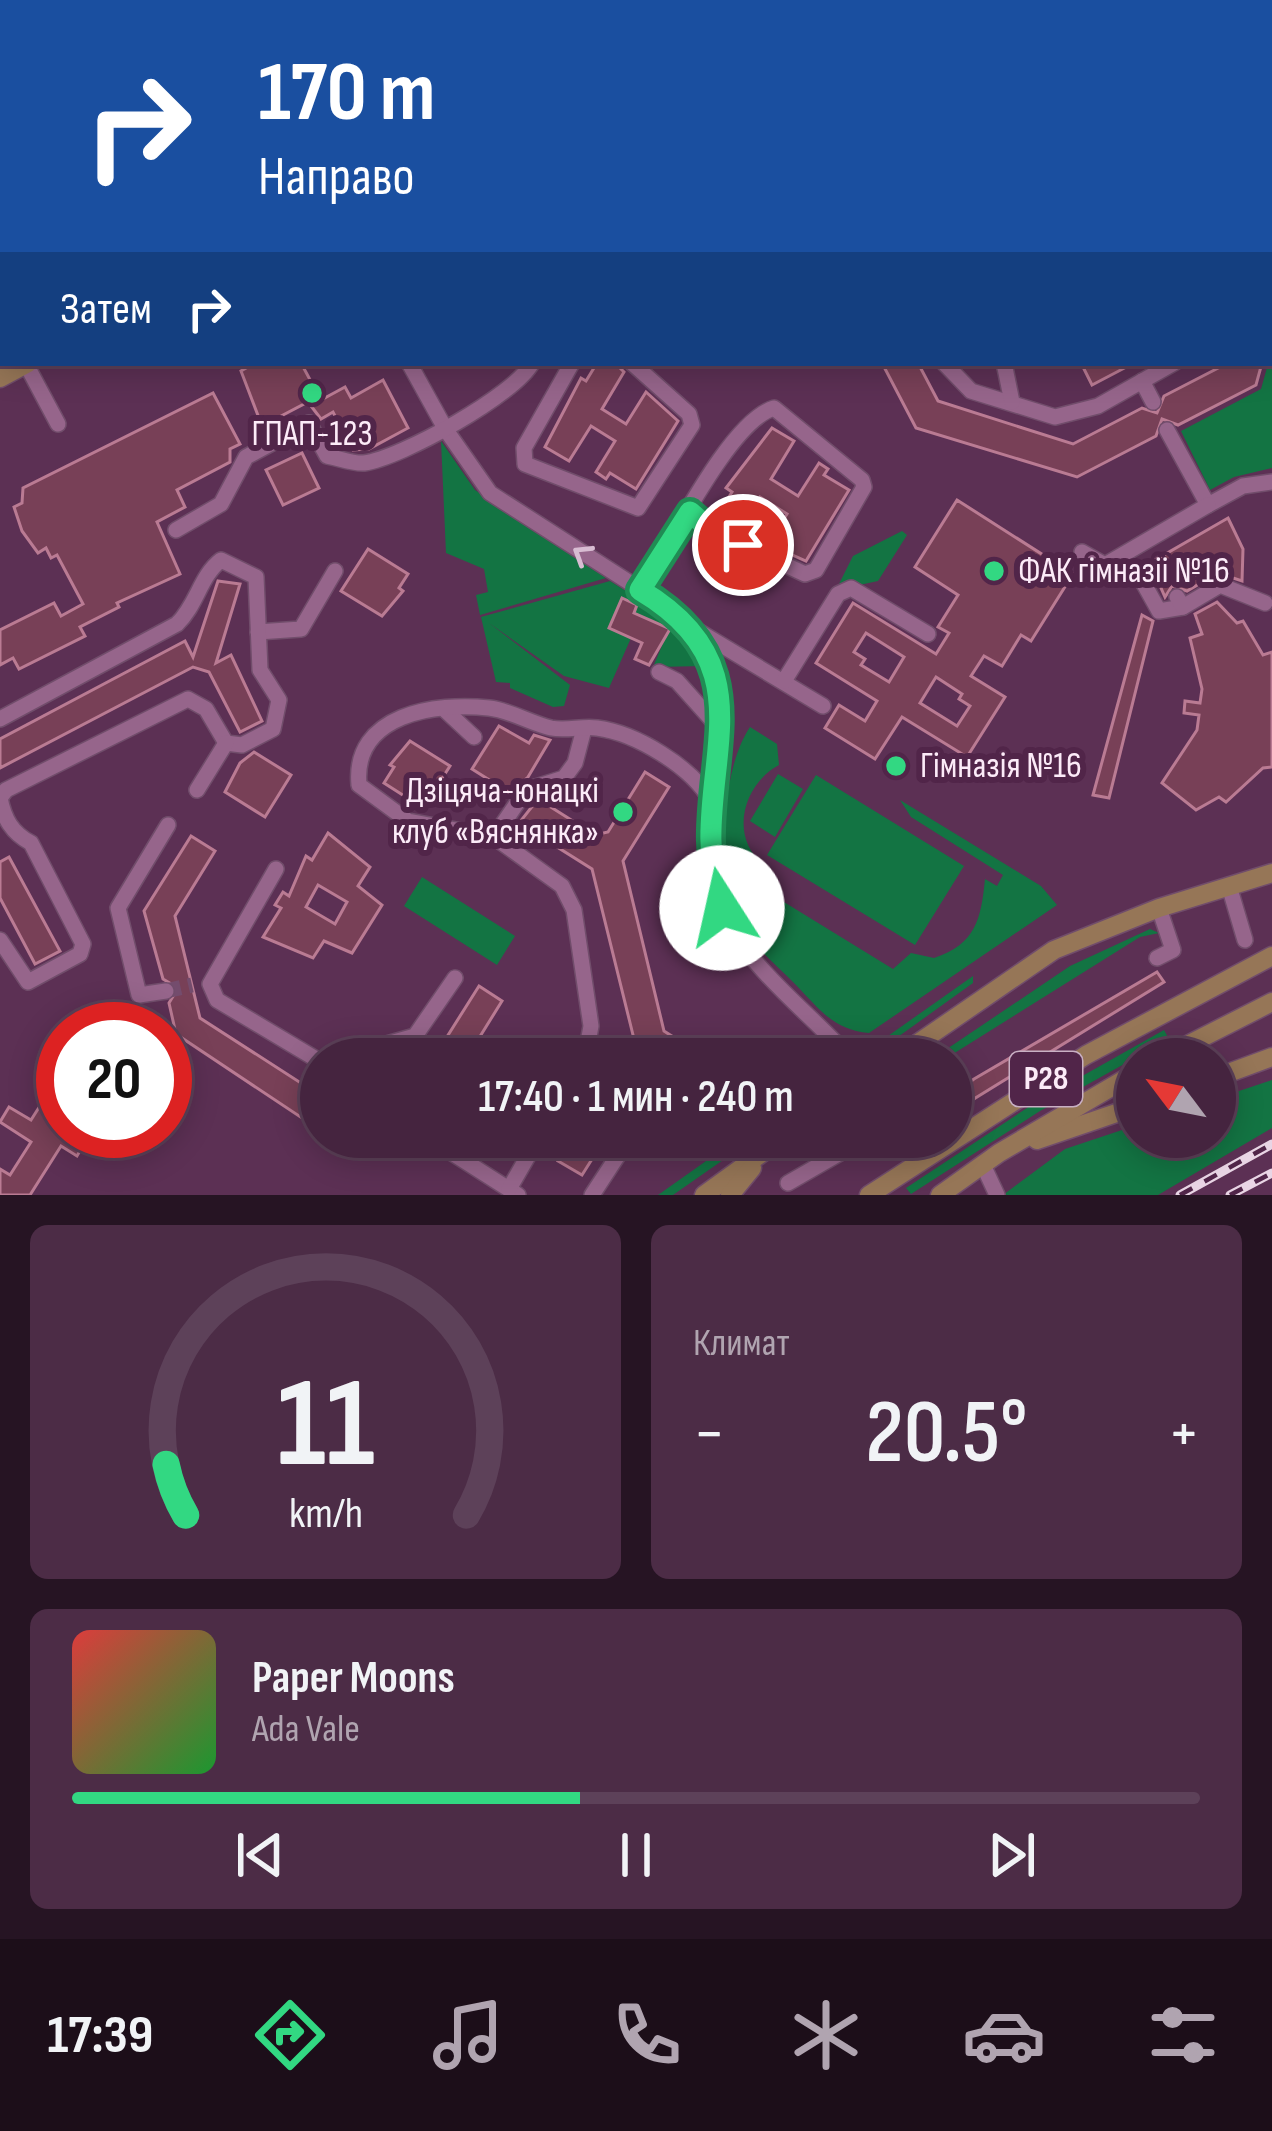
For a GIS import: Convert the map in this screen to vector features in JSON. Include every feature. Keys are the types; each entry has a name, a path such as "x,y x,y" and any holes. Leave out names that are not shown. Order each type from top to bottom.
{"main road":[{"path":"926,1038 1054,950 1159,908 1272,873"},
{"name":"Р28","path":"869,1195 984,1116 1272,956"},
{"path":"1198,1038 1272,1001"},
{"path":"1236,1070 1272,1057"},
{"name":"Р28","path":"940,1195 1116,1085"},
{"path":"991,1159 1116,1114"},
{"path":"702,1194 754,1158"},
{"path":"730,1195 760,1158"}],"street":[{"path":"29,366 58,424"},
{"path":"411,366 446,430 503,504 691,627 823,706"},
{"path":"176,530 221,504 246,457 309,423 327,455 364,463 446,430 523,379 530,366"},
{"path":"570,366 524,448 525,464 638,508 692,425 689,414 635,366"},
{"path":"947,366 971,391 1055,417 1077,414 1162,366"},
{"path":"1005,366 1012,402"},
{"path":"523,379 550,396"},
{"path":"1142,381 1153,402"},
{"path":"640,590 690,512 758,413 774,408 862,480 864,488 815,570 805,574 712,531 690,512"},
{"path":"1168,430 1208,505"},
{"path":"1082,552 1105,565 1244,486 1272,482"},
{"path":"0,719 177,624 221,560 256,577 260,670 279,700 278,714 265,737 242,745 226,743"},
{"path":"258,632 301,628 335,571"},
{"path":"1139,575 1159,610 1221,581 1265,603"},
{"path":"784,681 838,594 851,588 928,634"},
{"path":"691,627 716,670 720,729 711,801 715,888 734,933 832,1038"},
{"path":"659,672 677,681 720,729"},
{"path":"0,940 28,982 80,953 83,944 31,843 16,835 3,813 0,798 6,790 188,699 206,709 226,743"},
{"path":"589,1038 591,1026 568,896 494,836 408,821 359,785 358,772 378,731 403,714 493,708 555,729 596,728 672,759 700,781 711,801"},
{"path":"444,709 474,737"},
{"path":"494,836 526,790 564,778 575,764 584,729"},
{"path":"197,790 226,743"},
{"path":"166,991 139,994 118,908 168,826"},
{"path":"276,869 201,984 217,1000 300,1049"},
{"path":"1229,886 1245,940"},
{"path":"1157,958 1173,950 1159,908"},
{"path":"408,1038 415,1036 455,978"},
{"path":"460,1158 513,1192 529,1158"},
{"path":"592,1195 616,1158"},
{"path":"788,1183 831,1158"},
{"path":"991,1159 997,1195"}],"green space":[{"path":"1267,366 1272,366 1272,468 1234,477 1210,490 1181,431 1261,389"},
{"path":"441,441 475,490 606,578 480,615 476,595 488,592 484,569 446,553"},
{"path":"902,531 907,535 878,581 836,590 853,556"},
{"path":"610,581 678,623 706,666 653,667 669,629 634,613 621,599 609,628 631,638 609,688 564,676 489,623 570,685 564,706 553,707 510,688 510,683 496,682 481,617"},
{"path":"750,727 777,744 779,765 756,785 745,812 747,841 765,866 753,883 893,969 911,953 934,958 959,945 978,918 985,879 997,886 1003,875 911,817 900,800 1041,886 1057,905 869,1033 837,1023 756,945 736,910 726,857 727,799 732,771"},
{"path":"778,774 803,789 775,837 750,821"},
{"path":"816,775 964,866 915,945 767,855"},
{"path":"422,877 515,936 497,965 404,906"},
{"path":"1150,929 1159,933 1140,937 972,1042 972,1038 963,1038 1070,966"},
{"path":"973,976 973,983 896,1038 885,1038"},
{"path":"1116,1057 1116,1069 972,1155 972,1144"},
{"path":"1272,1080 1272,1128 1236,1149 1236,1092"},
{"path":"1116,1132 1116,1158 1221,1158 1158,1195 1003,1195 1065,1149"},
{"path":"710,1158 726,1158 673,1195 658,1195"},
{"path":"951,1158 967,1158 911,1194 906,1188"}],"building":[{"path":"250,366 303,366 321,400 345,387 351,398 383,380 408,428 369,449 353,450 333,412 321,419 308,402 262,426 241,371"},
{"path":"595,366 618,366 624,372 602,409 626,424 646,392 678,421 636,489 610,473 606,479 596,472 615,441 591,426 569,461 545,447 581,378 586,381"},
{"path":"884,366 920,366 938,401 1073,444 1142,408 1157,413 1164,396 1222,366 1261,366 1256,385 1178,425 1162,419 1156,436 1077,477 916,428"},
{"path":"1082,366 1128,366 1092,385"},
{"path":"213,393 240,444 230,449 230,462 177,490 185,507 157,522 180,574 117,603 119,607 80,627 85,636 19,669 13,658 0,665 0,630 54,603 61,616 83,604 57,555 51,558 46,548 38,553 22,531 14,507 22,503 23,488"},
{"path":"772,428 794,441 771,479 798,496 819,463 828,469 824,475 849,490 806,561 768,544 787,514 760,497 739,530 716,518 732,492 726,488"},
{"path":"302,453 319,488 283,505 266,470"},
{"path":"957,500 1073,574 1031,641 1021,635 1002,666 984,656 971,676 1005,697 967,757 902,717 875,759 825,728 839,705 865,721 877,701 816,663 853,603 936,654 949,633 938,627 958,595 915,567","holes":["866,633 904,657 889,682 861,665 865,659 854,652","936,677 962,694 959,699 970,706 957,726 920,703"]},
{"path":"1228,518 1243,549 1242,581 1218,573 1187,591 1172,586 1165,597 1150,563"},
{"path":"368,549 408,574 399,588 403,591 382,616 341,591"},
{"path":"218,581 240,584 216,663 231,655 262,721 240,732 209,672 193,667 0,768 0,739 185,641 193,657"},
{"path":"622,598 637,605 634,613 670,629 649,665 635,659 642,643 609,628"},
{"path":"1217,602 1237,623 1243,621 1263,655 1272,652 1272,767 1263,768 1226,802 1219,797 1196,810 1162,783 1197,730 1199,715 1184,713 1185,701 1200,703 1202,689 1190,638 1202,634 1195,614"},
{"path":"1142,615 1153,621 1109,798 1093,795"},
{"path":"499,726 529,743 534,735 550,740 528,777 510,793 472,769"},
{"path":"410,741 450,766 423,808 384,783 394,767 390,765"},
{"path":"254,752 291,775 265,817 225,792 240,763"},
{"path":"645,772 669,787 623,861 664,1031 675,1038 634,1038 592,869 519,823 538,799 595,835 608,832"},
{"path":"328,833 370,867 358,886 382,905 352,953 324,941 313,958 263,937 281,908 275,905 283,892 289,896 306,856 312,860","holes":["318,885 347,902 335,924 306,907"]},
{"path":"191,836 215,851 175,916 200,1018 300,1082 300,1117 192,1045 192,1002 170,1002 178,988 163,979 144,911"},
{"path":"9,857 60,951 35,964 0,898 0,862"},
{"path":"1157,972 1164,982 972,1100 974,1079"},
{"path":"479,986 502,1001 479,1038 446,1038"},
{"path":"9,1107 31,1120 36,1112 36,1158 53,1158 30,1195 0,1195 0,1169 10,1175 31,1142 0,1122"},
{"path":"560,1158 593,1158 582,1175"}],"tunnel":[{"path":"166,991 192,985"}],"railway":[{"path":"1180,1195 1272,1144"},
{"path":"1230,1195 1272,1173"}],"place":[{"name":"ГПАП-123","path":"312,393"},
{"name":"ФАК гімназіі №16","path":"994,571"},
{"name":"Гімназія №16","path":"896,766"},
{"name":"Дзіцяча-юнацкі клуб «Вяснянка»","path":"623,812"}],"route":[{"path":"722,908 712,862 711,801 720,729 716,670 702,642 680,615 640,590 690,512 712,531 743,545"}]}
